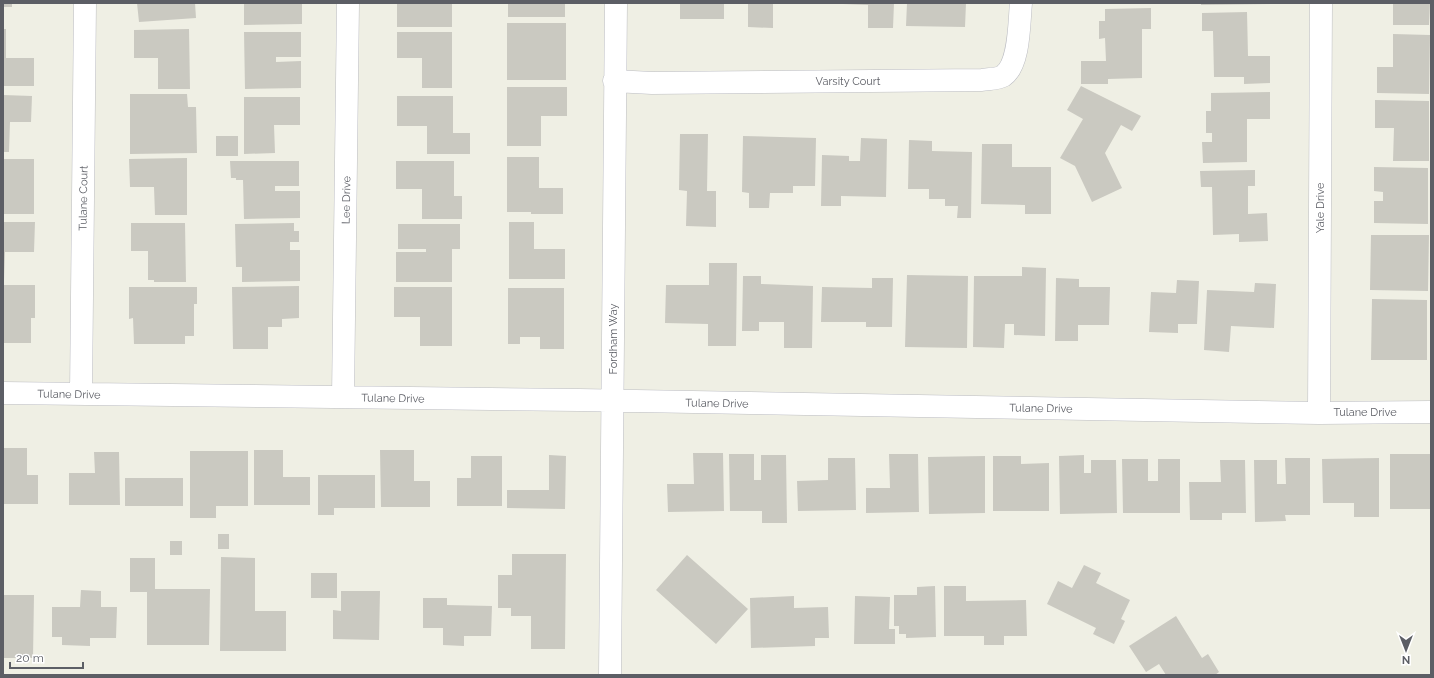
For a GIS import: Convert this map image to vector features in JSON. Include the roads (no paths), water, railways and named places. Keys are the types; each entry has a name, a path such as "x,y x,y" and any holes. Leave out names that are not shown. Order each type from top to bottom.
{"street":[{"name":"Tulane Court","path":"81,394 85,3"},
{"name":"Lee Drive","path":"343,397 348,3"},
{"name":"Fordham Way","path":"610,675 614,81 616,3"},
{"name":"Varsity Court","path":"614,81 652,83 982,80 1003,77 1011,68 1017,47 1021,3"},
{"name":"Yale Drive","path":"1319,413 1321,3"},
{"name":"Tulane Drive","path":"3,393 612,401 1319,413 1431,412"}]}
